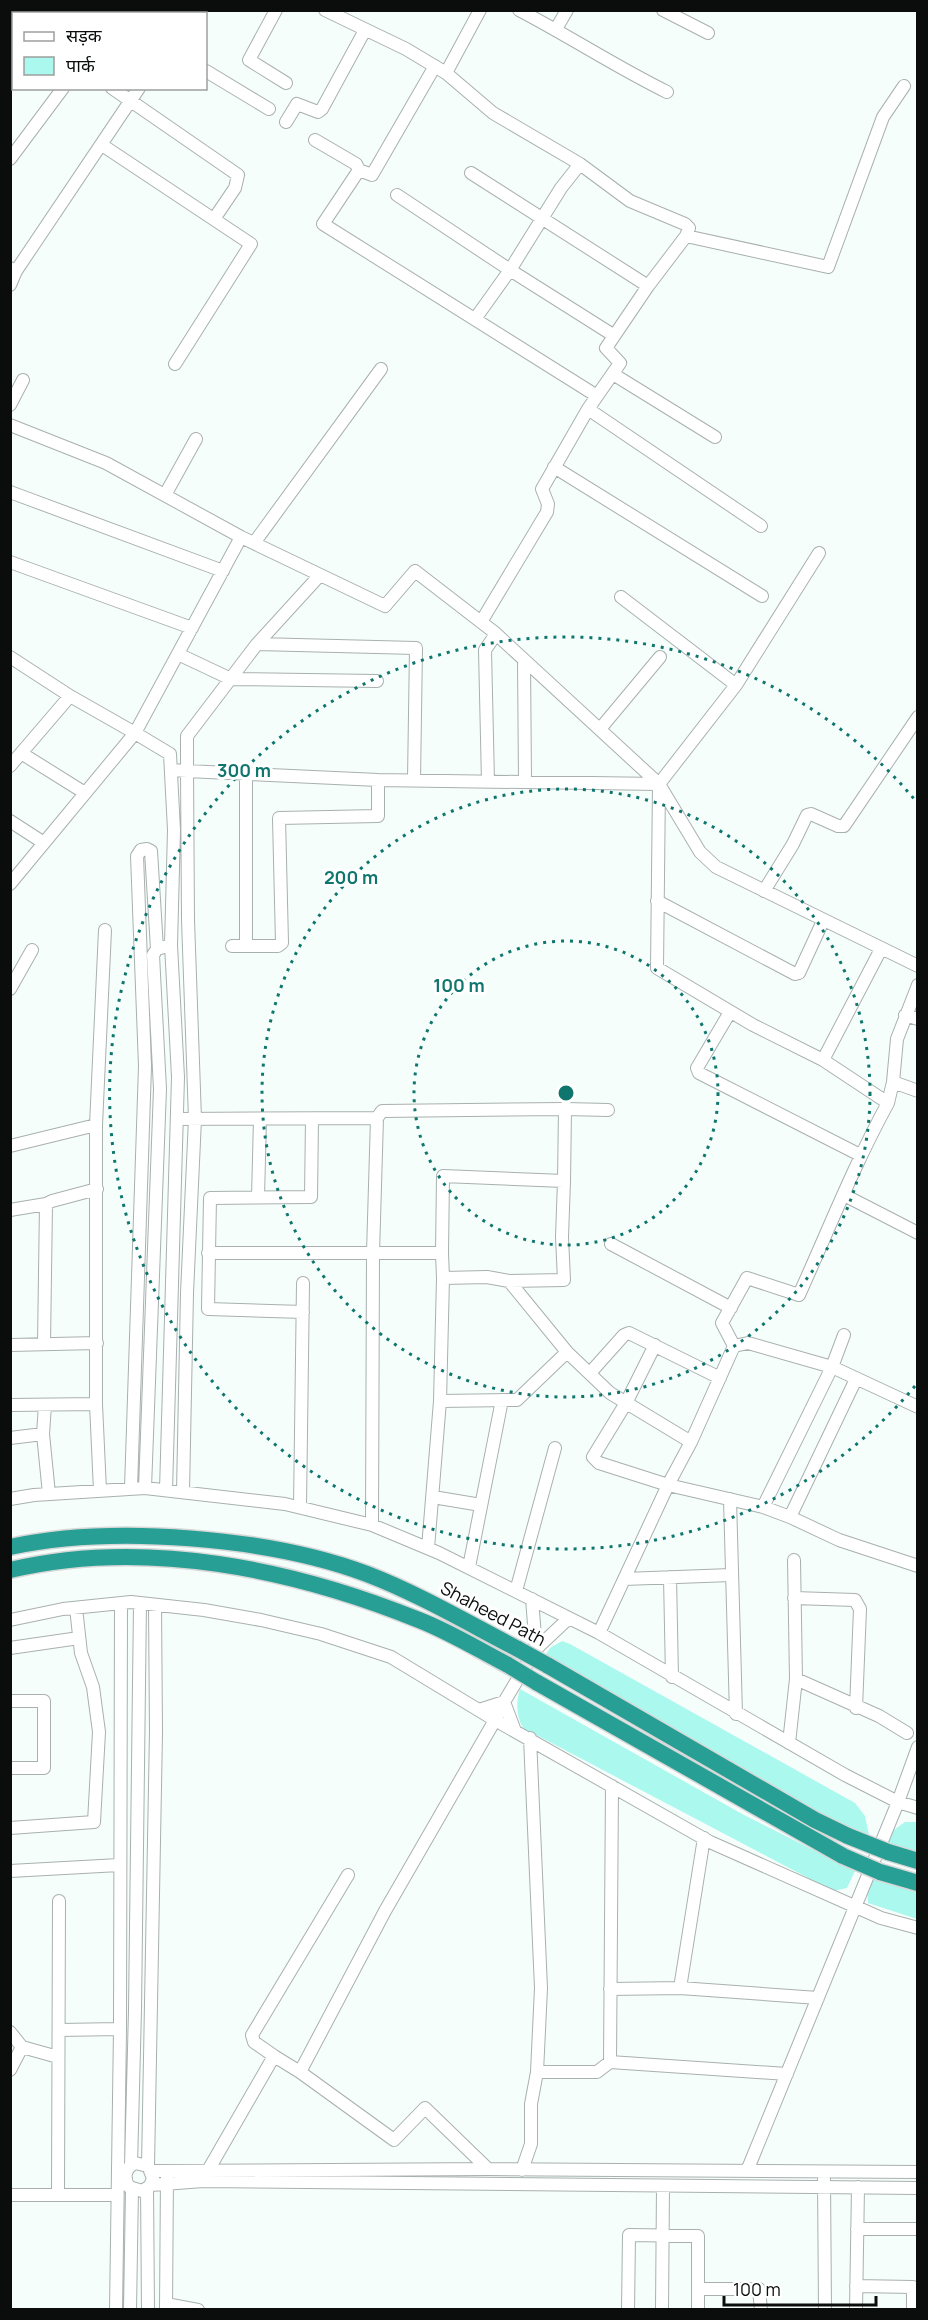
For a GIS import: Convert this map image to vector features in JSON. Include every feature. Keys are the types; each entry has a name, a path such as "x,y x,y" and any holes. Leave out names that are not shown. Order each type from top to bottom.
{"highway":[{"name":"Shaheed Path","path":"10,1547 34,1542 122,1535 223,1542 299,1555 366,1574 429,1602 518,1649 815,1820 888,1852 918,1861"},
{"path":"10,1570 38,1564 128,1557 220,1563 310,1582 410,1616 508,1665 843,1857 880,1872 918,1883"}],"street":[{"path":"276,10 249,60 286,83"},
{"path":"325,10 406,49 440,70 493,113 580,164 630,201 685,224 689,228 686,236 648,286 606,348 620,363 588,409 542,489 548,504 547,512 481,622"},
{"path":"315,140 356,164 359,170 372,175 480,10"},
{"path":"519,10 667,92"},
{"path":"556,29 567,10"},
{"path":"663,10 708,33"},
{"path":"286,122 297,104 318,112 322,109 365,30"},
{"path":"207,72 269,109"},
{"path":"686,236 828,267 883,117 904,86"},
{"path":"12,153 61,90"},
{"path":"115,90 238,175 235,188 214,219"},
{"path":"10,285 13,270 102,145 138,90"},
{"path":"102,145 251,244 175,364"},
{"path":"475,319 510,270 561,188 580,164"},
{"path":"359,170 323,224 597,396"},
{"path":"471,173 648,286"},
{"path":"397,195 613,335"},
{"path":"254,543 381,369"},
{"path":"612,374 715,436"},
{"path":"10,405 24,380"},
{"path":"588,409 761,526"},
{"path":"10,425 106,463 241,537 385,606 415,571 496,634 659,784 700,852 716,867 918,966"},
{"path":"165,495 196,439"},
{"path":"554,467 762,596"},
{"path":"10,492 223,571"},
{"path":"10,884 135,733 241,537"},
{"path":"819,553 736,685 659,784 657,968 730,1012 823,1060 888,1103"},
{"path":"10,562 192,628"},
{"path":"183,1491 187,1293 195,1119 188,920 187,736 257,644 320,575"},
{"path":"621,597 736,685"},
{"path":"488,782 485,650 496,634"},
{"path":"257,644 416,648 414,780"},
{"path":"177,654 231,679 377,681"},
{"path":"10,657 70,696 170,754 174,830 171,945 178,1077 166,1490"},
{"path":"600,729 660,657"},
{"path":"524,660 525,782"},
{"path":"10,766 70,696"},
{"path":"764,891 794,844 807,815 811,814 838,826 844,826 918,717"},
{"path":"21,753 85,793"},
{"path":"171,770 378,780 659,784"},
{"path":"246,774 246,946"},
{"path":"232,946 278,946 282,943 279,818 378,816 378,780"},
{"path":"10,822 44,843"},
{"path":"131,1488 145,1066 137,856 141,850 147,849 151,852 157,949 153,955 160,1089 145,1488"},
{"path":"657,901 795,974 799,972 823,921"},
{"path":"100,1491 96,1404 96,1125 105,930"},
{"path":"157,949 171,945"},
{"path":"823,1060 881,949"},
{"path":"10,989 32,950"},
{"path":"734,1346 722,1323 747,1278 799,1295 860,1155 888,1103 893,1082 897,1039 918,986"},
{"path":"730,1012 697,1068 699,1073 860,1155"},
{"path":"905,1015 918,1020"},
{"path":"893,1082 918,1091"},
{"path":"443,1278 487,1277 509,1281 564,1280 562,1237 565,1109"},
{"path":"372,1525 373,1253 377,1118 382,1111 608,1110"},
{"path":"177,1119 377,1118"},
{"path":"258,1197 260,1119"},
{"path":"303,1312 208,1309 210,1198 311,1197 312,1119"},
{"path":"10,1146 96,1125"},
{"path":"428,1548 440,1401 443,1176 564,1181"},
{"path":"10,1210 46,1204 97,1189"},
{"path":"844,1195 918,1233"},
{"path":"44,1344 46,1204"},
{"path":"610,1244 730,1308"},
{"path":"208,1253 442,1253"},
{"path":"509,1281 567,1352 610,1394 691,1442"},
{"path":"300,1507 303,1283"},
{"path":"590,1373 624,1335 629,1333 720,1378"},
{"path":"763,1507 832,1367 844,1335"},
{"path":"599,1633 668,1485 691,1442 734,1346 747,1342 832,1367 918,1407"},
{"path":"10,1345 97,1343"},
{"path":"655,1345 626,1403 593,1456 599,1463 668,1485 763,1507 839,1540 918,1566"},
{"path":"440,1401 517,1400 567,1352"},
{"path":"790,1517 856,1380"},
{"path":"469,1568 502,1400"},
{"path":"10,1405 96,1404"},
{"path":"45,1405 43,1434 49,1494"},
{"path":"10,1438 43,1434"},
{"path":"516,1591 555,1448"},
{"path":"10,1499 49,1494 145,1488 300,1507 372,1525 428,1548 599,1633 845,1775 898,1802 918,1809"},
{"path":"433,1497 481,1505"},
{"path":"730,1499 736,1714"},
{"path":"789,1743 796,1679 794,1560"},
{"path":"624,1579 731,1575"},
{"path":"670,1577 672,1677"},
{"path":"794,1598 855,1600 860,1609 856,1708"},
{"path":"532,1599 536,1649"},
{"path":"116,2310 120,2029 121,1603"},
{"path":"131,2166 140,1603"},
{"path":"10,1620 76,1608 140,1603 204,1610 261,1620 321,1634 391,1657 495,1720 513,1725 530,1738 704,1838 881,1918 918,1928"},
{"path":"148,2310 149,2186 153,2178 150,2169 156,1732 155,1605"},
{"path":"10,1828 94,1822 99,1732 93,1687 81,1653 76,1608"},
{"path":"300,2072 385,1911 507,1697 536,1649 569,1618"},
{"path":"10,1648 79,1638"},
{"path":"796,1679 856,1708 879,1716 907,1733"},
{"path":"479,1710 507,1697"},
{"path":"507,1697 515,1706 513,1725"},
{"path":"10,1701 44,1701 44,1768 10,1768"},
{"path":"522,2170 531,2144 531,2104 537,2072 541,1988 530,1738"},
{"path":"747,2171 856,1907 918,1747"},
{"path":"610,2062 612,1786"},
{"path":"680,1988 704,1838"},
{"path":"10,1871 119,1865"},
{"path":"348,1875 252,2034 254,2042 300,2072 394,2140 425,2108 489,2169"},
{"path":"58,2195 59,1901"},
{"path":"610,1989 680,1988 818,1998"},
{"path":"59,2030 120,2029"},
{"path":"10,2032 22,2048 58,2057"},
{"path":"10,2070 22,2048"},
{"path":"206,2175 274,2056"},
{"path":"537,2072 597,2072 610,2062 787,2074"},
{"path":"130,2310 132,2189 125,2174 131,2166 140,2163 167,2176 489,2169 918,2172"},
{"path":"824,2172 825,2310"},
{"path":"206,2175 663,2186 918,2188"},
{"path":"132,2189 138,2191 167,2176"},
{"path":"167,2176 166,2307 198,2310"},
{"path":"662,2310 663,2186"},
{"path":"856,2310 858,2187"},
{"path":"10,2195 117,2195"},
{"path":"857,2229 918,2229"},
{"path":"628,2310 629,2235 698,2236 698,2310"},
{"path":"856,2286 913,2287 913,2310"},
{"path":"698,2289 759,2289 760,2310"}],"green space":[{"path":"562,1641 855,1803 865,1816 869,1835 806,1808 543,1659 550,1648"},
{"path":"520,1689 744,1815 855,1871 847,1888 833,1891 523,1728 517,1709"},
{"path":"905,1822 917,1822 917,1854 887,1842 891,1832"},
{"path":"869,1876 917,1890 917,1919 868,1903"}]}
